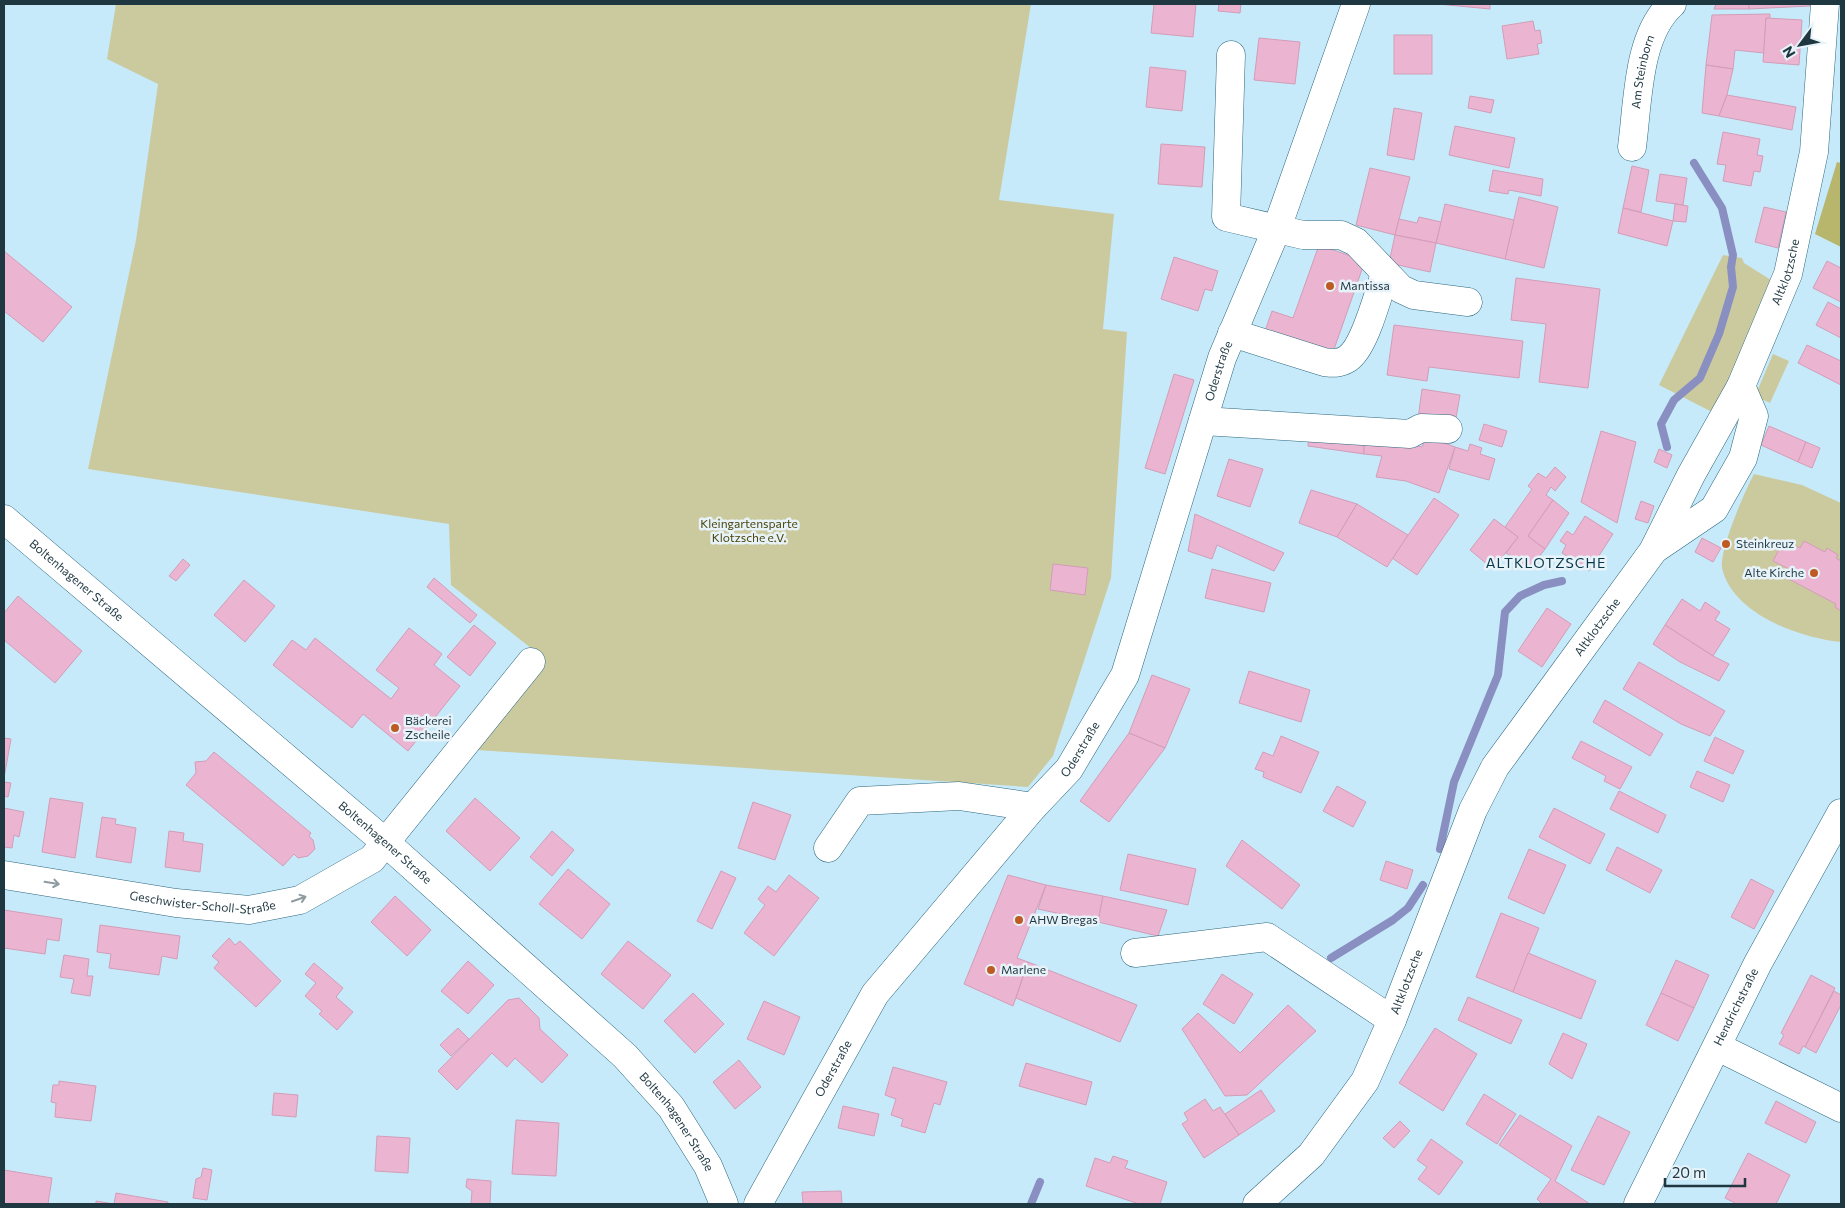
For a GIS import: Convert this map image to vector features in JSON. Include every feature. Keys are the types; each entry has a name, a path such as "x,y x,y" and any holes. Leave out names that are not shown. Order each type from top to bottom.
{"street":[{"name":"Oderstraße","path":"758,1204 875,994 1033,807 1069,770 1125,675 1222,358 1277,228 1356,4"},
{"name":"Am Steinborn","path":"1632,147 1643,58 1652,28 1672,4"},
{"name":"Altklotzsche","path":"1257,1204 1311,1155 1365,1081 1392,1020 1472,810 1496,766 1653,551 1691,475 1741,386 1788,274 1814,152 1825,4"},
{"path":"1231,55 1226,218 1303,235 1341,235 1356,242 1402,290 1414,295 1468,302"},
{"path":"1232,333 1324,362 1335,363 1347,359 1360,344 1385,274"},
{"path":"1653,551 1714,509 1743,458 1754,416 1741,386"},
{"path":"1203,421 1410,434 1421,428 1448,429"},
{"name":"Boltenhagener Straße","path":"4,519 385,842 625,1056 671,1107 708,1166 724,1204"},
{"name":"Geschwister-Scholl-Straße","path":"4,875 176,903 249,910 300,900 372,859 532,662"},
{"path":"828,848 860,802 960,796 1033,807"},
{"name":"Hendrichstraße","path":"1638,1204 1718,1048 1758,963 1841,813"},
{"path":"1135,953 1268,937 1392,1020"},
{"path":"1718,1048 1841,1108"}],"green space":[{"name":"Kleingartensparte Klotzsche e.V.","path":"116,4 1031,4 999,200 1114,214 1103,329 1127,332 1111,578 1053,756 1028,787 477,750 541,656 451,585 449,524 88,469 136,240 158,84 107,59"},
{"path":"1723,255 1742,258 1744,263 1771,280 1742,353 1712,412 1659,385"},
{"path":"1773,354 1789,361 1770,403 1755,396"},
{"path":"1754,474 1802,485 1841,503 1841,642 1807,635 1770,621 1753,611 1728,584 1722,568 1724,548 1739,506"}],"shaded area":[{"path":"1837,162 1841,163 1841,247 1815,234"}],"building":[{"path":"1154,4 1196,4 1193,37 1151,33"},
{"path":"1219,4 1241,4 1240,13 1218,11"},
{"path":"1438,4 1490,4 1490,9"},
{"path":"1716,4 1749,4 1749,9 1714,9"},
{"path":"1749,4 1810,4 1810,6 1749,9"},
{"path":"1770,14 1770,18 1766,18 1764,53 1735,50 1733,69 1706,65 1712,15"},
{"path":"1766,18 1802,20 1799,65 1763,62"},
{"path":"1533,21 1535,31 1540,30 1542,43 1537,44 1539,54 1507,59 1502,26"},
{"path":"1394,35 1432,35 1432,74 1394,74"},
{"path":"1259,38 1300,42 1295,84 1254,80"},
{"path":"1706,65 1733,69 1727,95 1719,116 1702,113"},
{"path":"1150,67 1186,71 1182,111 1146,107"},
{"path":"1727,95 1796,107 1792,130 1719,116"},
{"path":"1470,96 1494,100 1491,113 1468,108"},
{"path":"1394,108 1422,113 1414,160 1387,155"},
{"path":"1455,126 1515,138 1509,168 1449,155"},
{"path":"1723,132 1760,139 1757,155 1763,156 1760,172 1754,171 1751,186 1723,181 1726,165 1717,164"},
{"path":"1161,144 1205,147 1202,187 1158,184"},
{"path":"1632,166 1649,170 1641,212 1623,208"},
{"path":"1370,168 1410,177 1395,235 1356,225"},
{"path":"1493,170 1543,179 1541,196 1509,190 1508,194 1489,191"},
{"path":"1660,174 1687,178 1683,205 1656,201"},
{"path":"1519,197 1558,207 1544,268 1505,259"},
{"path":"1445,204 1514,220 1505,259 1436,243"},
{"path":"1675,204 1688,206 1686,222 1673,221"},
{"path":"1764,207 1786,212 1778,248 1755,242"},
{"path":"1623,208 1673,221 1667,246 1618,233"},
{"path":"1419,217 1441,222 1436,243 1395,235 1399,219 1417,223"},
{"path":"1395,235 1436,243 1430,272 1389,263"},
{"name":"Mantissa","path":"1319,245 1365,261 1332,355 1265,331 1272,311 1293,318"},
{"path":"4,251 72,307 43,342 4,311"},
{"path":"1174,257 1218,271 1212,291 1205,289 1198,311 1161,299"},
{"path":"1827,261 1841,268 1841,302 1813,288"},
{"path":"1516,278 1600,289 1588,388 1539,382 1546,324 1511,320"},
{"path":"1828,302 1841,309 1841,338 1816,325"},
{"path":"1394,325 1523,341 1519,378 1429,367 1427,381 1387,375"},
{"path":"1807,345 1841,361 1841,385 1798,363"},
{"path":"1174,374 1194,380 1165,474 1145,468"},
{"path":"1422,389 1460,395 1456,418 1418,419"},
{"path":"1484,424 1507,431 1502,447 1479,440"},
{"path":"1769,426 1806,442 1798,462 1761,445"},
{"path":"1601,431 1636,442 1617,523 1581,502"},
{"path":"1309,433 1364,440 1364,454 1308,446"},
{"path":"1426,436 1455,447 1439,493 1406,481 1376,477 1382,456 1364,454 1364,440 1402,442 1422,447"},
{"path":"1806,442 1820,448 1812,468 1798,462"},
{"path":"1470,444 1482,448 1480,454 1495,459 1489,480 1449,469 1455,447 1468,451"},
{"path":"1659,449 1672,455 1667,468 1654,462"},
{"path":"1229,459 1263,469 1250,507 1217,496"},
{"path":"1555,467 1566,477 1555,491 1551,487 1546,495 1553,500 1528,536 1545,549 1530,569 1506,553 1518,537 1505,527 1532,489 1528,486 1538,473 1546,478"},
{"path":"1311,490 1357,504 1337,537 1299,523"},
{"path":"1434,498 1459,515 1417,575 1392,558"},
{"path":"1553,500 1569,513 1545,549 1528,536"},
{"path":"1641,501 1654,506 1648,523 1635,519"},
{"path":"1357,504 1408,535 1387,567 1337,537"},
{"path":"1195,514 1284,553 1274,571 1217,545 1212,559 1188,551"},
{"path":"1585,516 1613,534 1589,571 1562,553 1566,545 1560,541 1567,531 1573,535"},
{"path":"1494,519 1518,537 1493,569 1470,550"},
{"path":"1702,538 1721,548 1713,562 1695,552"},
{"name":"Alte Kirche","path":"1784,540 1800,548 1804,541 1825,552 1827,548 1838,555 1836,558 1841,561 1841,611 1835,607 1836,604 1785,577 1789,569 1773,561"},
{"path":"183,559 190,565 176,581 169,576"},
{"path":"1053,564 1088,568 1085,595 1050,590"},
{"path":"1212,569 1271,583 1264,612 1205,598"},
{"path":"434,578 477,615 470,623 427,587"},
{"path":"244,580 275,606 245,642 214,615"},
{"path":"18,596 82,651 55,683 4,640 4,613"},
{"path":"1682,599 1700,611 1705,602 1720,612 1715,620 1730,629 1713,656 1665,625"},
{"path":"1547,608 1571,624 1542,667 1518,651"},
{"path":"474,625 496,643 470,676 447,657"},
{"path":"1665,625 1729,664 1719,681 1680,662 1653,644"},
{"path":"409,628 442,654 434,665 460,686 408,751 363,714 352,728 273,665 292,640 306,650 315,638 391,699 399,688 376,670"},
{"path":"1639,662 1725,711 1710,736 1681,724 1623,689"},
{"path":"1249,671 1310,690 1301,722 1239,703"},
{"path":"1152,675 1190,689 1165,748 1129,733"},
{"path":"1605,700 1663,734 1650,756 1593,722"},
{"path":"1129,733 1165,748 1109,822 1080,801"},
{"path":"1281,736 1319,752 1301,793 1263,777 1264,772 1255,769 1263,752 1273,756"},
{"path":"1715,737 1744,751 1733,774 1704,761"},
{"path":"4,738 11,739 4,778"},
{"path":"1581,741 1632,767 1620,789 1604,781 1606,776 1572,758"},
{"path":"214,752 311,833 309,836 313,840 315,849 308,856 298,858 294,854 283,866 186,785 196,773 195,762 206,761"},
{"path":"1697,771 1730,785 1723,802 1690,787"},
{"path":"4,782 11,783 8,797 4,796"},
{"path":"1337,786 1366,802 1353,827 1323,811"},
{"path":"1619,791 1666,815 1658,833 1610,809"},
{"path":"50,798 83,803 75,858 42,852"},
{"path":"475,798 520,838 490,871 446,831"},
{"path":"753,802 791,815 775,860 738,848"},
{"path":"4,808 24,812 19,837 14,835 12,848 4,847"},
{"path":"1554,808 1605,834 1590,864 1539,837"},
{"path":"102,817 116,819 115,824 136,828 131,863 96,857"},
{"path":"169,831 184,833 183,841 203,844 200,872 165,867"},
{"path":"552,831 574,850 552,876 530,857"},
{"path":"1242,840 1300,885 1282,909 1226,866"},
{"path":"1617,847 1662,870 1650,893 1606,870"},
{"path":"1529,849 1566,865 1544,914 1508,898"},
{"path":"1128,854 1196,869 1188,905 1120,890"},
{"path":"1386,861 1413,870 1407,889 1380,880"},
{"path":"568,869 610,904 582,939 539,904"},
{"path":"721,871 736,878 712,929 697,921"},
{"path":"789,875 819,898 774,956 744,933 765,905 758,899 768,886 776,892"},
{"path":"1008,875 1046,885 1017,958 1028,962 1013,1006 964,984"},
{"path":"1751,879 1774,891 1754,929 1731,917"},
{"path":"1046,885 1103,896 1098,922 1038,909"},
{"path":"395,896 431,930 407,956 371,922"},
{"path":"1103,896 1167,910 1158,936 1098,922"},
{"path":"4,910 62,919 59,941 47,939 45,954 4,948"},
{"path":"1501,913 1539,928 1513,992 1476,977"},
{"path":"100,925 180,936 177,959 162,956 159,975 109,968 111,954 97,952"},
{"path":"229,938 235,945 240,941 281,981 256,1007 214,968 219,962 212,956"},
{"path":"628,941 671,975 643,1009 601,974"},
{"path":"1528,953 1596,981 1581,1019 1513,992"},
{"path":"64,955 89,959 87,976 93,976 90,996 71,993 74,979 60,977"},
{"path":"1676,960 1709,975 1694,1008 1661,993"},
{"path":"468,961 494,985 468,1014 441,991"},
{"path":"1028,962 1137,1005 1120,1042 1016,998"},
{"path":"314,963 343,988 336,997 353,1012 337,1030 319,1014 322,1011 305,996 316,983 305,974"},
{"path":"1222,974 1253,994 1234,1024 1203,1004"},
{"path":"1811,975 1835,988 1805,1047 1803,1046 1799,1054 1779,1044 1784,1035 1781,1033"},
{"path":"1834,991 1841,995 1841,1005 1816,1053 1805,1047"},
{"path":"693,993 724,1024 695,1053 664,1021"},
{"path":"1661,993 1694,1008 1678,1041 1646,1025"},
{"path":"1468,997 1522,1020 1511,1044 1458,1020"},
{"path":"519,998 539,1018 540,1029 568,1055 542,1083 515,1058 507,1067 492,1053 457,1090 438,1071 508,1000"},
{"path":"764,1001 800,1017 784,1055 747,1039"},
{"path":"1288,1005 1316,1031 1247,1095 1225,1096 1182,1029 1198,1013 1240,1053"},
{"path":"458,1028 469,1039 451,1056 440,1045"},
{"path":"1435,1028 1477,1054 1443,1111 1399,1083"},
{"path":"1563,1033 1587,1044 1572,1079 1549,1064"},
{"path":"739,1060 761,1087 735,1109 713,1082"},
{"path":"1026,1063 1092,1082 1086,1105 1019,1086"},
{"path":"893,1067 947,1082 940,1105 934,1103 925,1133 901,1126 903,1119 891,1115 896,1099 885,1095"},
{"path":"59,1081 96,1086 91,1121 55,1117 56,1103 51,1102 53,1085 59,1085"},
{"path":"1261,1090 1275,1111 1239,1135 1225,1114"},
{"path":"274,1093 298,1095 296,1117 272,1115"},
{"path":"1484,1094 1516,1114 1497,1144 1466,1124"},
{"path":"1205,1099 1213,1111 1220,1107 1239,1135 1204,1158 1182,1124 1188,1120 1184,1113"},
{"path":"1776,1101 1816,1122 1806,1143 1765,1123"},
{"path":"843,1106 879,1114 874,1136 838,1128"},
{"path":"1520,1115 1572,1146 1555,1181 1590,1204 1542,1204 1537,1199 1551,1179 1499,1145"},
{"path":"1598,1116 1630,1132 1604,1185 1571,1170"},
{"path":"516,1120 559,1123 556,1176 512,1174"},
{"path":"1400,1121 1410,1131 1394,1148 1383,1138"},
{"path":"377,1136 410,1138 408,1173 375,1171"},
{"path":"1431,1139 1463,1162 1439,1195 1418,1179 1427,1167 1417,1160"},
{"path":"1748,1153 1790,1175 1776,1204 1737,1204 1725,1198"},
{"path":"1113,1156 1128,1161 1125,1168 1167,1182 1160,1204 1139,1204 1086,1186 1095,1158 1110,1163"},
{"path":"203,1168 212,1170 207,1200 193,1198 196,1179 201,1177"},
{"path":"4,1170 52,1178 48,1204 4,1204"},
{"path":"467,1179 491,1181 490,1204 471,1204 472,1191 466,1187"},
{"path":"841,1191 842,1204 803,1204 802,1192"},
{"path":"116,1193 168,1202 168,1204 114,1204"},
{"path":"96,1201 114,1204 96,1204"}],"waterway":[{"path":"1667,447 1661,424 1674,400 1700,378 1719,334 1733,287 1731,267 1733,255 1722,208 1694,163"},
{"path":"1440,849 1454,782 1498,675 1505,612 1520,596 1544,585 1562,581"},
{"path":"1331,958 1393,920 1408,908 1423,885"},
{"path":"1031,1204 1040,1182"}],"place":[{"name":"Mantissa","path":"1330,286"},
{"name":"Steinkreuz","path":"1726,544"},
{"name":"Alte Kirche","path":"1814,573"},
{"name":"Bäckerei Zscheile","path":"395,728"},
{"name":"AHW Bregas","path":"1019,920"},
{"name":"Marlene","path":"991,970"}],"district":[{"name":"ALTKLOTZSCHE","path":"1546,563"}]}
